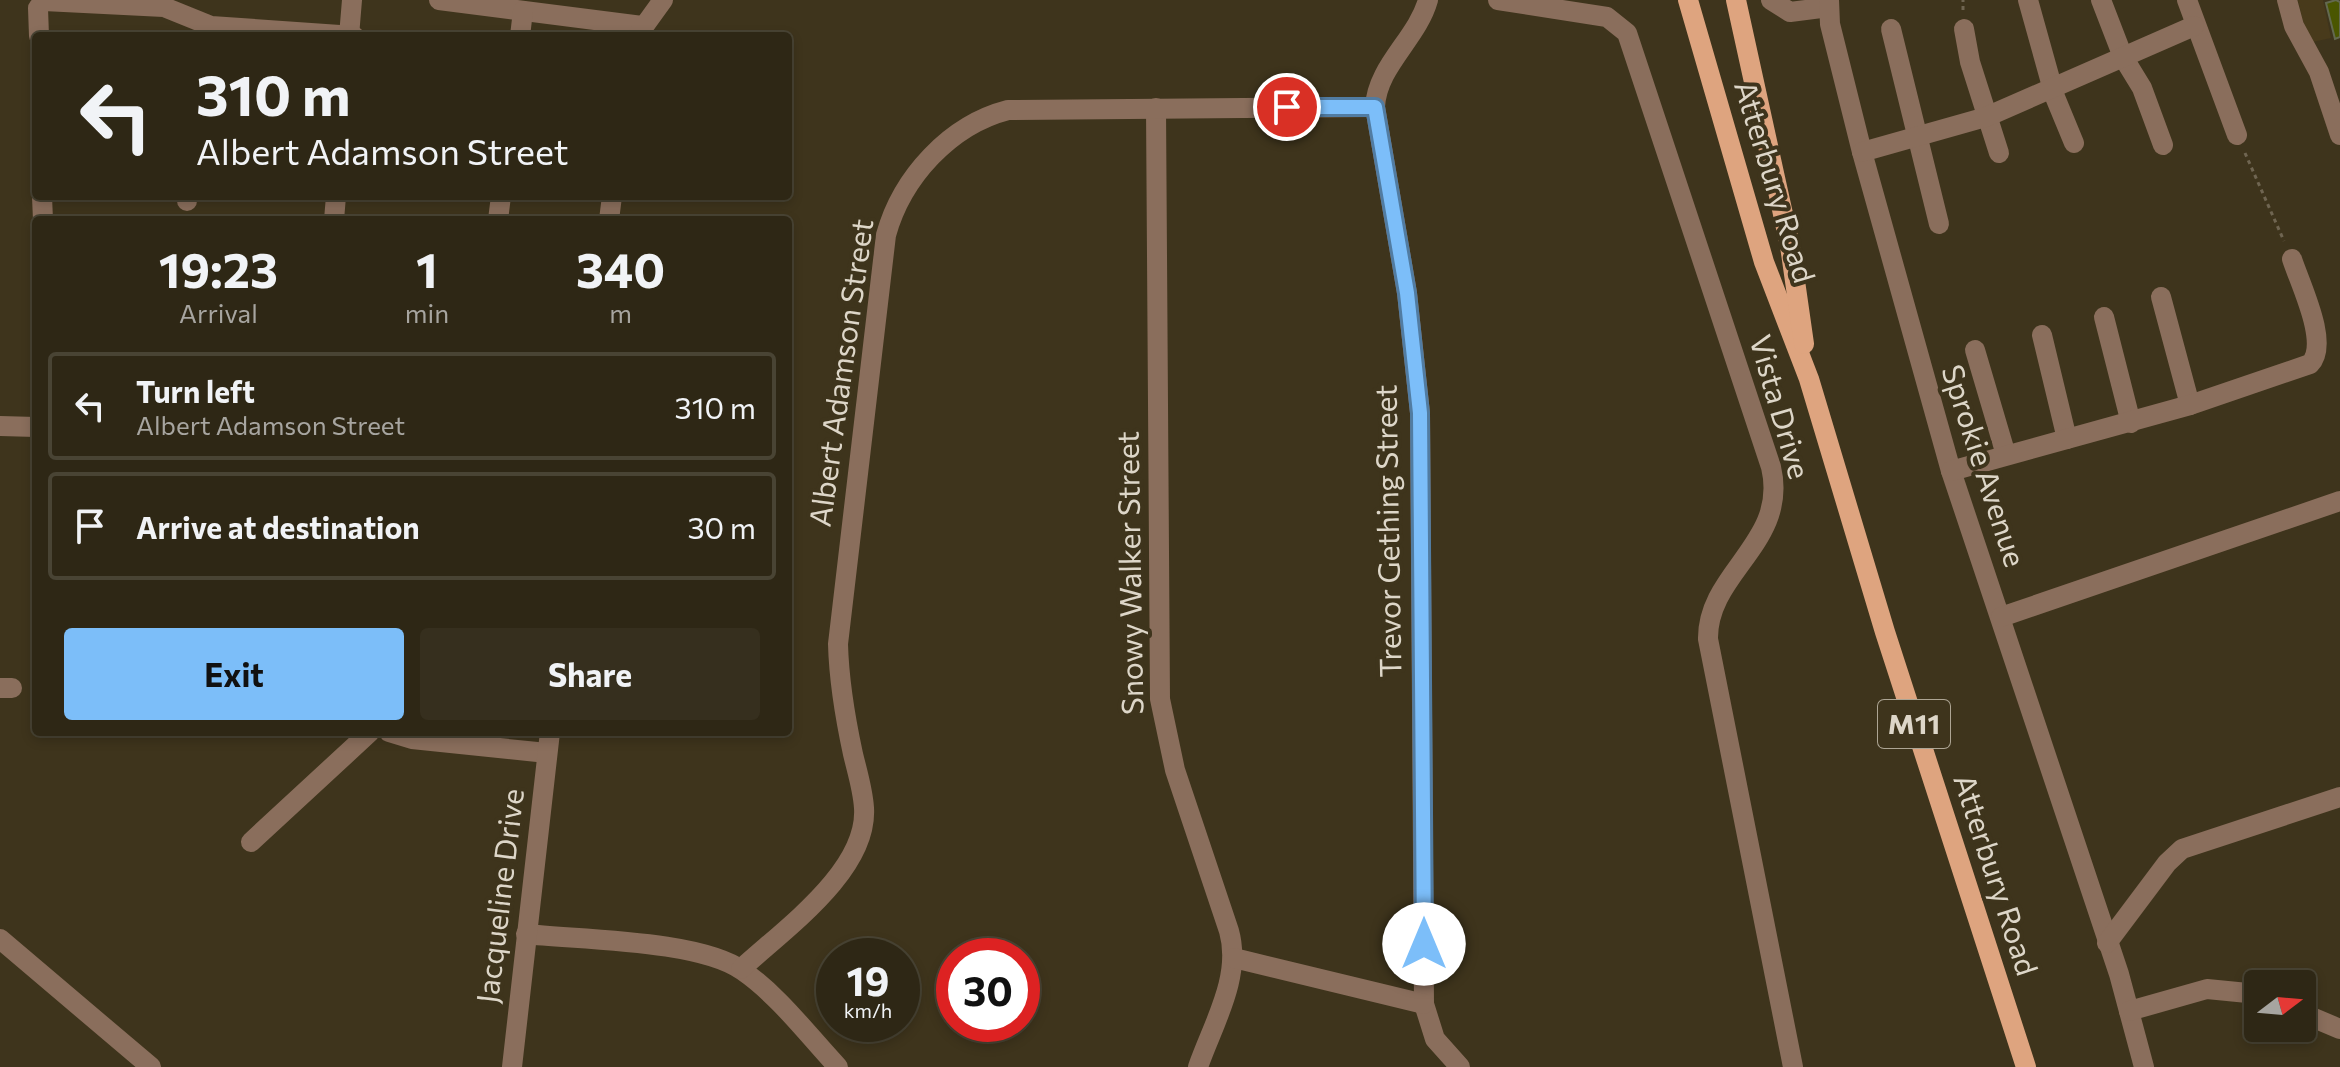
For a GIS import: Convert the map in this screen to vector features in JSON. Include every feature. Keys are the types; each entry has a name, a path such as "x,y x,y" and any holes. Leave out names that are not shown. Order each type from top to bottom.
{"main road":[{"name":"Atterbury Road","path":"1688,0 1764,262 1809,379 1880,617 2026,1067"},
{"name":"Atterbury Road","path":"1736,0 1790,246 1809,379"}],"street":[{"path":"351,32 352,0"},
{"path":"439,0 640,31 663,0"},
{"path":"1375,107 1380,84 1419,23 1428,0"},
{"name":"Vista Drive","path":"1498,0 1607,17 1627,33 1771,467 1773,510 1761,536 1719,598 1709,618 1708,639 1793,1067"},
{"path":"1771,0 1790,12 1829,4"},
{"path":"2028,0 2051,86 2074,143"},
{"path":"2101,0 2123,57 2142,88 2163,145"},
{"path":"2187,0 2194,26 2237,135"},
{"path":"2287,0 2297,33 2319,72 2340,135"},
{"path":"39,32 38,8 44,1 164,7 210,31 242,32"},
{"name":"Sprokie Avenue","path":"1829,4 1862,152 1951,471 2107,943 2144,1067"},
{"path":"520,32 523,11"},
{"path":"1862,152 1986,117 2194,26"},
{"path":"1891,29 1939,224"},
{"path":"1964,29 1986,117 1999,153"},
{"name":"Albert Adamson Street","path":"741,969 843,871 856,851 863,828 864,808 842,697 838,644 883,251 892,215 912,182 941,147 964,127 983,117 1016,109 1375,107"},
{"name":"Trevor Gething Street","path":"1375,107 1407,293 1420,413 1424,1004 1435,1039 1460,1067"},
{"name":"Snowy Walker Street","path":"1156,108 1160,699 1175,770 1229,931 1234,958 1231,977 1198,1067"},
{"path":"1951,471 2190,405 2314,360 2318,340 2292,259"},
{"path":"2161,297 2190,405"},
{"path":"2104,317 2131,423"},
{"path":"2042,335 2067,439"},
{"path":"1975,350 2006,455"},
{"path":"0,426 32,427"},
{"path":"2001,617 2340,501"},
{"path":"251,842 366,736"},
{"path":"402,736 547,753"},
{"name":"Jacqueline Drive","path":"512,1067 549,736"},
{"path":"2107,943 2167,863 2182,849 2340,797"},
{"path":"526,934 691,951 741,969 838,1067"},
{"path":"0,939 151,1067"},
{"path":"1234,958 1424,1004"},
{"path":"2129,1011 2207,989 2244,993"},
{"path":"2316,1019 2340,1029"}],"path":[{"path":"2237,135 2292,259"}],"shaded area":[{"path":"2298,0 2323,0 2331,38 2308,43"}],"building":[{"path":"2340,2 2340,37 2335,39 2326,3"}],"route":[{"path":"1287,107 1375,107 1403,266 1420,413 1423,484 1424,944"}]}
